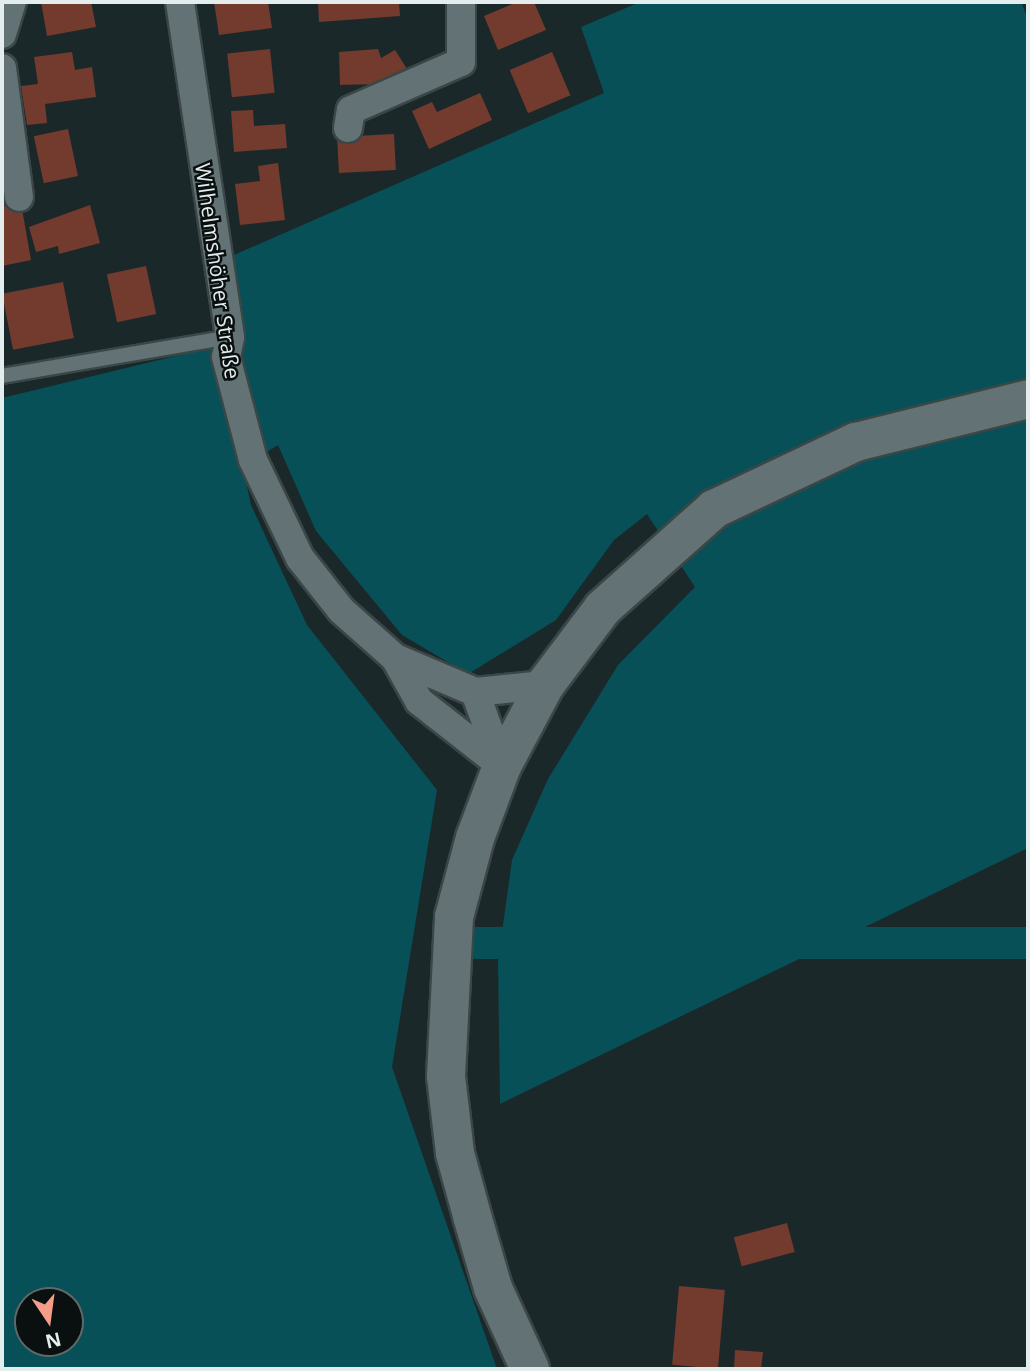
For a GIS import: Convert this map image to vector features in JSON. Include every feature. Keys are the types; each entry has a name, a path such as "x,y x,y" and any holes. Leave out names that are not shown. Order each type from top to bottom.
{"street":[{"path":"2,34 12,2"},
{"name":"Wilhelmshöher Straße","path":"180,2 230,337 226,357 253,460 300,558 341,610 395,658 475,692 545,685"},
{"path":"348,128 351,110 461,62 461,2"},
{"path":"2,68 19,197"},
{"path":"530,1369 493,1288 473,1219 455,1153 446,1076 454,917 475,838 502,766 545,685 603,608 714,509 856,442 1028,399"},
{"name":"Wilhelmshöher Straße","path":"395,658 419,701 502,766"},
{"path":"475,692 502,766"}],"lane":[{"path":"2,376 230,337"}],"shaded area":[{"path":"640,2 1021,2 1028,19 1028,848 500,1104 498,961 512,860 548,779 618,665 695,587 647,514 614,540 556,620 468,674 402,635 316,531 278,445 253,460 203,259 234,255 604,93 581,27"},
{"path":"217,346 251,505 307,625 437,790 392,1067 497,1369 2,1369 2,398"},
{"path":"456,927 1028,927 1028,959 456,959"}],"building":[{"path":"41,2 91,2 96,27 47,36"},
{"path":"214,2 268,2 272,28 219,35"},
{"path":"318,2 399,2 400,16 319,22"},
{"path":"517,2 534,2 546,30 498,50 484,16"},
{"path":"270,49 275,93 232,97 227,53"},
{"path":"378,49 381,58 395,50 407,69 378,84 340,85 339,52"},
{"path":"72,52 75,70 92,67 96,97 45,104 47,123 27,125 21,86 38,84 34,57"},
{"path":"552,52 570,95 528,113 510,70"},
{"path":"480,93 492,120 429,149 412,111 432,102 437,112"},
{"path":"253,110 254,126 285,124 287,148 234,152 231,111"},
{"path":"68,129 78,176 44,183 34,136"},
{"path":"394,134 396,170 339,173 337,137"},
{"path":"278,163 285,220 240,225 235,184 260,181 258,166"},
{"path":"21,203 31,260 2,266 2,206"},
{"path":"90,205 100,243 59,254 58,246 36,252 29,227"},
{"path":"146,266 156,314 117,322 107,274"},
{"path":"63,282 74,338 13,350 2,294"},
{"path":"787,1223 795,1252 742,1266 734,1237"},
{"path":"679,1286 725,1290 718,1369 672,1365"},
{"path":"735,1350 763,1352 761,1369 734,1369"}]}
